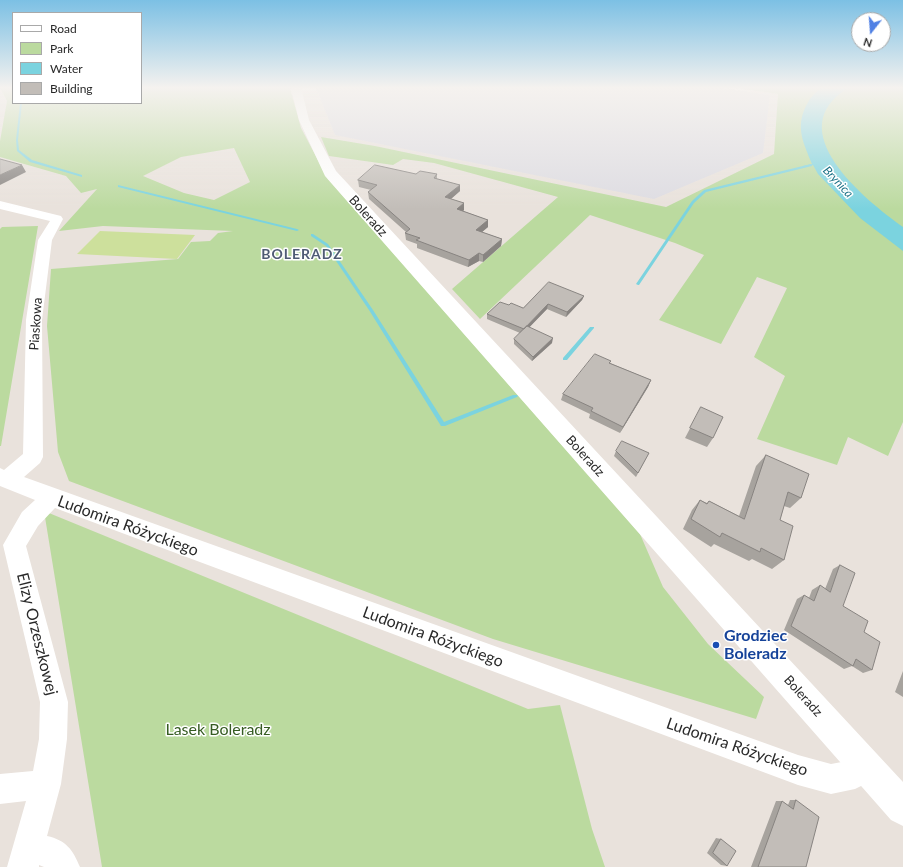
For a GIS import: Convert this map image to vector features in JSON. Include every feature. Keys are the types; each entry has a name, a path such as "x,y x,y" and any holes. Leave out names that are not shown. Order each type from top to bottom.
{"street":[{"name":"Boleradz","path":"308,128 330,173 903,808"},
{"name":"Piaskowa","path":"0,205 57,219 44,240 34,320 33,457 4,479"},
{"name":"Ludomira Różyckiego","path":"4,479 52,498 798,770 831,779 855,774 863,763"},
{"name":"Elizy Orzeszkowej","path":"26,857 46,784 53,739 54,702 14,545 30,519 52,498"},
{"path":"0,789 46,784"},
{"path":"26,857 53,853 64,867"}],"shaded area":[{"path":"332,128 766,128 763,153 654,199 335,135"}],"green space":[{"path":"2,128 301,128 328,179 640,534 663,587 708,644 764,697 756,719 493,639 69,481 58,452 47,326 51,269 178,259 191,242 210,241 218,233 233,231 103,226 59,231 97,189 81,193 66,176 0,157 0,141","holes":["234,148 250,182 214,200 184,193 143,176 181,157"]},
{"path":"776,128 903,128 903,422 888,456 848,437 837,465 757,439 785,376 754,357 787,288 757,277 721,344 659,320 704,255 675,243 590,215 480,319 452,289 558,197 434,163 403,159 393,165 329,156 321,137 375,146 666,207 774,154"},
{"path":"38,226 0,446 0,229 2,227"},
{"path":"100,231 195,235 177,259 77,254"},
{"name":"Lasek Boleradz","path":"44,511 528,709 560,705 592,829 605,867 102,867"}],"water":[{"name":"Brynica","path":"823,128 825,143 835,163 850,182 868,199 903,227 903,251 860,218 818,174 813,165 803,166 812,164 806,150 801,129"}],"building":[{"path":"0,159 22,165 0,175"},
{"path":"375,165 416,174 420,171 437,174 434,178 460,185 445,197 464,203 457,209 488,220 476,230 502,239 483,255 479,253 469,260 416,240 420,238 405,233 410,229 368,192 377,185 358,180"},
{"path":"549,282 584,296 567,312 548,304 524,329 487,314 500,302 509,305 511,303 523,308"},
{"path":"527,326 553,338 533,357 514,339"},
{"path":"595,354 611,361 609,363 651,380 623,427 591,411 593,408 563,394"},
{"path":"701,407 723,417 713,438 690,428"},
{"path":"622,441 649,453 638,473 616,451"},
{"path":"766,455 809,474 801,498 788,492 780,520 793,526 784,560 761,548 760,552 722,533 720,537 691,519 700,500 707,504 709,501 744,519"},
{"path":"840,565 855,573 843,606 868,621 864,632 880,642 872,670 856,659 853,666 791,626 804,595 814,601 820,585 830,592"},
{"path":"796,800 819,817 806,867 758,867 782,801 793,809"},
{"path":"721,839 736,851 727,866 713,853"}],"waterway":[{"path":"18,128 18,150 31,161 81,176"},
{"path":"638,284 693,202 705,191 811,165"},
{"path":"119,186 297,230"},
{"path":"312,235 327,245 371,310 443,425 515,396"},
{"path":"565,359 592,328"}],"place":[{"name":"Grodziec Boleradz","path":"716,645"}],"district":[{"name":"BOLERADZ","path":"302,254"}]}
